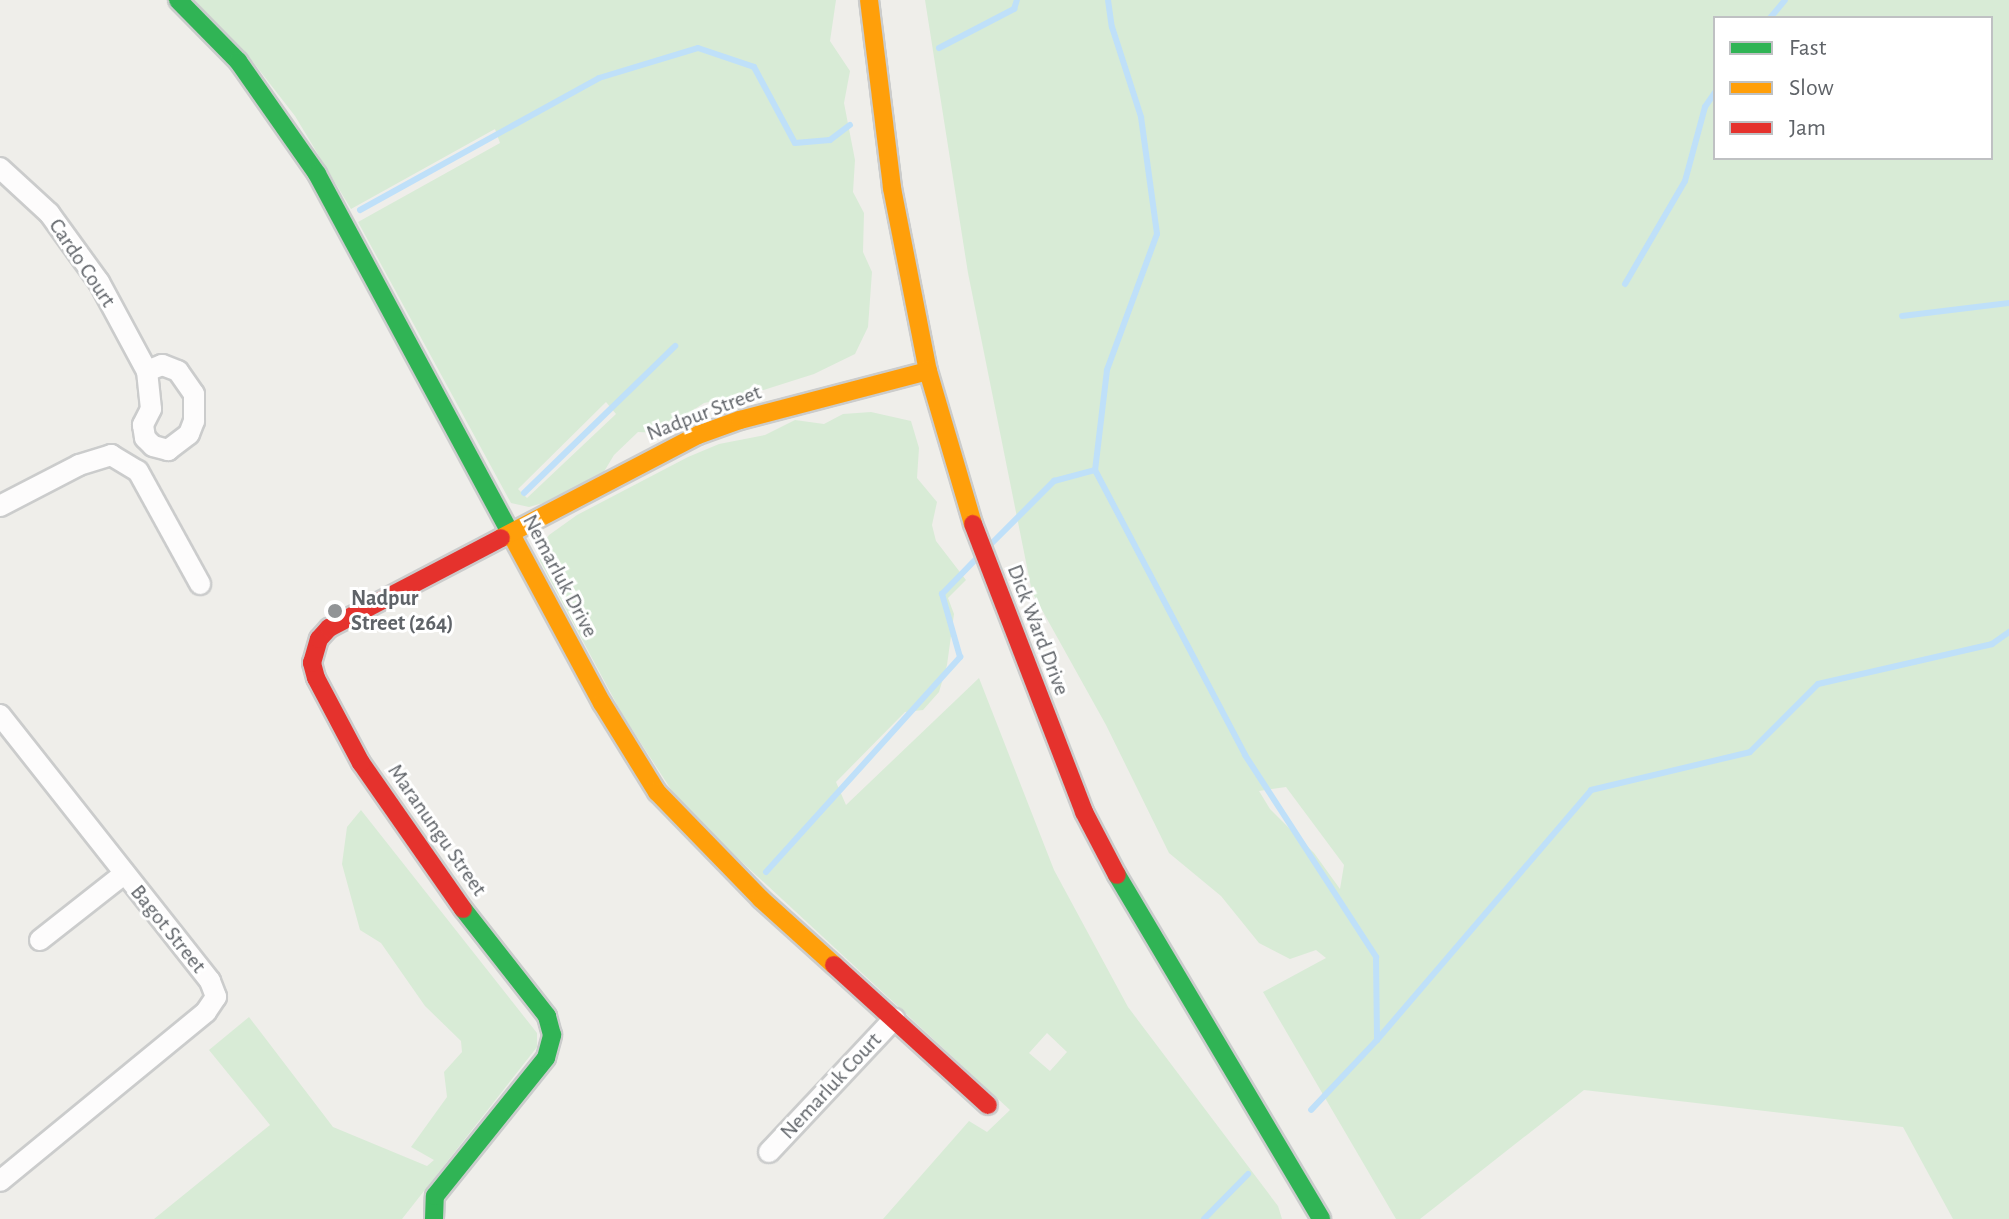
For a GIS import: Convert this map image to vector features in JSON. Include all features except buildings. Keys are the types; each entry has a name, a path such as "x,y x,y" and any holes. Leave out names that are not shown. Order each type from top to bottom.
{"street":[{"name":"Nemarluk Drive","path":"178,0 238,61 317,174 602,703 657,792 761,899 988,1105"},
{"name":"Dick Ward Drive","path":"869,0 892,188 928,371 986,560 1084,812 1141,920 1321,1219"},
{"name":"Cardo Court","path":"0,168 49,213 75,246 147,371"},
{"name":"Nadpur Street","path":"509,532 698,435 740,420 928,371"},
{"path":"0,506 79,465 111,455 138,471 200,584"},
{"name":"Maranungu Street","path":"433,1216 435,1196 447,1177 546,1058 552,1035 547,1016 492,950 361,763 316,678 312,663 319,639 329,628 509,532"},
{"name":"Bagot Street","path":"0,715 210,981 215,1002 92,1108 0,1181"},
{"path":"40,940 124,874"},
{"name":"Nemarluk Court","path":"769,1152 894,1019"}],"green space":[{"path":"192,0 836,0 830,41 850,71 844,103 855,160 853,192 864,213 863,252 872,272 868,327 855,354 814,374 754,393 704,403 658,433 638,432 614,455 602,475 543,503 529,507 511,503 358,222 500,143 495,129 351,209 295,116 250,58","holes":["606,402 616,414 527,498 518,489"]},
{"path":"925,0 2009,0 2009,1219 1953,1219 1903,1127 1584,1090 1420,1219 1396,1219 1263,992 1326,958 1316,950 1290,959 1259,943 1221,896 1169,853 1106,725 1032,592 968,273","holes":["1286,787 1344,865 1340,889 1314,853 1270,809 1259,791"]},
{"path":"871,412 911,421 919,448 917,478 937,502 932,525 936,541 966,580 948,598 954,614 947,665 939,692 923,710 905,712 836,782 846,805 979,678 1054,870 1128,1007 1278,1206 1282,1219 883,1219 969,1121 987,1132 1010,1110 703,826 672,791 622,714 540,561 540,548 549,535 577,515 688,457 719,444 765,435 795,420 824,424 843,414","holes":["1047,1033 1067,1052 1050,1071 1029,1053"]},
{"path":"361,810 537,1033 537,1047 402,1219 154,1219 270,1125 209,1050 249,1017 333,1127 427,1166 434,1160 411,1147 447,1097 444,1072 462,1052 461,1041 425,1006 381,943 360,930 342,864 347,827"}],"waterway":[{"path":"939,48 1014,9 1017,0"},
{"path":"1108,0 1112,27 1141,117 1157,234 1107,370 1095,470 1245,755 1376,957 1377,1040 1311,1110"},
{"path":"1772,16 1785,0"},
{"path":"360,210 599,78 698,48 754,67 795,143 830,140 850,125"},
{"path":"1625,284 1685,181 1705,107 1713,95"},
{"path":"1902,316 2009,303"},
{"path":"524,493 675,346"},
{"path":"990,545 1054,481 1095,470"},
{"path":"766,872 960,657 942,594 976,559"},
{"path":"1377,1040 1591,790 1750,752 1818,684 1992,644 2009,632"},
{"path":"1204,1219 1248,1174"}],"traffic: fast":[{"path":"178,0 238,61 317,174 512,536"},
{"path":"1117,875 1321,1219"},
{"path":"434,1219 435,1196 546,1058 552,1035 547,1016 463,909"}],"traffic: slow":[{"path":"869,0 892,188 928,371 973,524"},
{"path":"501,538 698,435 740,420 928,371"},
{"path":"512,536 602,703 657,792 761,899 834,965"}],"traffic: jam":[{"path":"973,524 1084,812 1117,875"},
{"path":"463,909 361,763 316,678 312,663 319,639 329,628 501,538"},
{"path":"834,965 988,1105"}],"place":[{"name":"Nadpur Street (264)","path":"335,611"}]}
